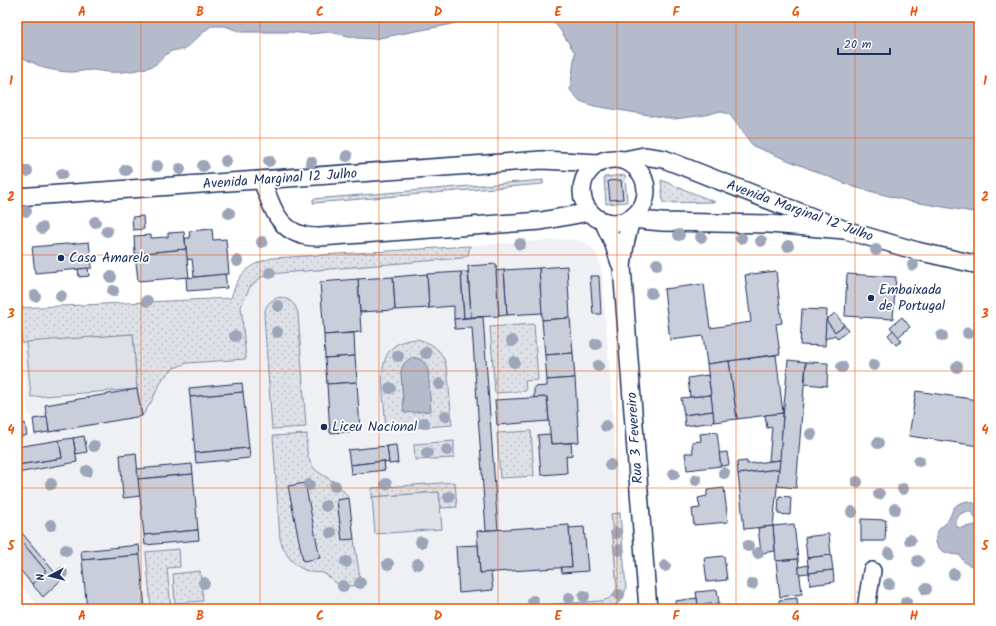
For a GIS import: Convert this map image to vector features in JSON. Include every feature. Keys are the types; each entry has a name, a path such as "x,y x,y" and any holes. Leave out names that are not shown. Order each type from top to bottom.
{"street":[{"name":"Avenida Marginal 12 Julho","path":"624,160 644,156 664,159 845,230 917,251 979,265"},
{"path":"615,159 624,160 635,167 643,177 646,190 644,203 631,219 622,266 613,242 596,216 585,203 583,194 586,175 592,168 599,163 615,159"},
{"name":"Avenida Marginal 12 Julho","path":"17,197 542,160 599,163"},
{"path":"262,180 275,215 286,227 301,235 314,237 596,216 617,223 631,219 662,222 770,224 845,230"},
{"name":"Rua 3 Fevereiro","path":"622,266 648,609"},
{"path":"866,609 872,571"}],"shaded area":[{"path":"625,175 627,202 606,204 604,177"},
{"path":"543,180 543,184 313,203 313,199"},
{"path":"661,180 715,202 663,203"},
{"name":"Liceu Nacional","path":"568,239 579,240 587,244 595,252 602,273 626,588 624,596 617,605 589,609 41,609 17,581 17,437 35,434 33,419 28,413 18,308 231,298 235,284 242,274 259,262 272,258"},
{"path":"470,246 468,255 462,258 269,274 260,278 250,287 241,306 246,359 187,363 174,368 163,378 142,416 137,389 133,334 22,343 18,308 231,298 237,282 245,271 256,263 272,258"},
{"path":"280,297 292,302 298,313 306,427 272,429 264,316 269,304 273,300"},
{"path":"534,324 538,380 525,381 526,391 495,393 490,327"},
{"path":"133,334 137,389 31,397 26,342"},
{"path":"417,339 426,342 434,346 443,357 447,371 452,425 386,430 382,382 384,364 386,356 391,349 397,344","holes":["411,358 416,358 404,413 401,370 407,361"]},
{"path":"531,431 534,476 500,478 497,433"},
{"path":"307,434 307,454 312,466 336,484 349,498 337,500 342,540 354,539 361,585 342,585 336,583 323,573 305,570 291,560 282,545 280,539 273,436"},
{"path":"454,441 454,458 415,460 414,444"},
{"path":"455,482 457,507 441,508 439,492 372,497 372,488"},
{"path":"439,492 442,529 375,534 372,497"},
{"path":"620,513 626,588 621,601 611,607 589,609 486,609 600,601 611,597 617,588 611,514"},
{"path":"179,549 180,567 167,568 171,609 151,609 146,552"},
{"path":"200,571 203,601 175,603 173,574"}],"water":[{"path":"17,17 473,17 448,25 374,39 357,38 330,32 309,34 289,32 241,32 225,26 211,26 184,50 177,50 168,53 159,62 150,67 124,72 93,70 65,72 44,68 17,55"},
{"path":"550,17 979,17 979,213 908,201 854,187 753,146 730,115 720,111 706,115 674,119 594,106 580,101 570,90 575,53"},
{"path":"411,358 422,360 428,370 431,411 404,413 401,372 404,364"},
{"path":"968,501 979,505 979,564 976,566 966,564 960,555 944,552 937,546 936,542 938,531 947,522 954,508 958,504","holes":["964,512 971,512 977,521 976,525 960,528 956,526 957,519 960,514"]}],"building":[{"path":"621,180 623,199 610,200 608,181"},
{"path":"143,216 144,229 133,230 132,217"},
{"path":"212,229 213,240 226,239 229,274 194,277 192,259 187,260 185,238 190,238 189,231"},
{"path":"184,232 186,249 135,254 134,236 151,235 151,238 168,237 168,233"},
{"path":"89,242 92,268 35,273 32,247"},
{"path":"186,249 189,277 138,281 135,254"},
{"path":"496,264 499,316 471,317 468,266"},
{"path":"567,266 570,318 542,320 539,268"},
{"path":"88,268 89,276 79,277 78,269"},
{"path":"539,268 542,313 507,315 504,270"},
{"path":"504,270 507,315 499,316 496,271"},
{"path":"776,271 782,323 776,324 780,354 707,364 703,336 670,340 664,289 704,284 710,328 751,322 745,275"},
{"path":"461,272 464,318 454,319 454,306 429,308 427,274"},
{"path":"461,272 468,272 471,317 464,318"},
{"path":"225,274 227,288 187,291 186,278"},
{"path":"427,274 429,308 395,310 393,277"},
{"path":"847,274 896,277 893,319 845,316"},
{"path":"590,276 599,276 601,314 593,314"},
{"path":"393,277 395,310 360,312 358,279"},
{"path":"358,279 361,332 324,335 320,282"},
{"path":"802,309 827,310 825,346 800,345"},
{"path":"835,313 844,325 835,332 826,320"},
{"path":"483,317 498,530 486,530 472,328 455,329 454,319"},
{"path":"902,317 910,327 898,337 890,327"},
{"path":"570,318 573,353 545,355 542,320"},
{"path":"826,320 835,332 844,325 848,330 838,339 835,335 825,339"},
{"path":"893,330 902,341 896,345 888,335"},
{"path":"354,333 355,356 325,358 324,335"},
{"path":"573,353 575,378 547,380 545,355"},
{"path":"776,355 783,413 737,419 729,361"},
{"path":"355,356 357,382 327,384 325,358"},
{"path":"788,360 806,362 796,488 777,486"},
{"path":"729,361 737,419 714,422 707,364"},
{"path":"806,362 828,363 827,386 805,384"},
{"path":"708,375 711,395 690,397 688,378"},
{"path":"575,378 579,442 551,444 547,397 534,398 534,387 547,386 547,380"},
{"path":"357,382 360,431 330,433 327,384"},
{"path":"242,383 243,392 190,397 189,388"},
{"path":"137,389 142,416 49,432 45,405"},
{"path":"916,391 979,400 979,446 909,436"},
{"path":"243,392 249,448 195,453 190,397"},
{"path":"711,395 713,411 684,415 681,398"},
{"path":"547,397 549,421 497,425 495,400"},
{"path":"713,411 714,422 685,426 684,415"},
{"path":"783,413 780,460 769,461 772,427 767,428 765,415"},
{"path":"47,417 49,432 35,434 33,419"},
{"path":"25,423 27,435 17,437 17,425"},
{"path":"717,432 721,466 687,470 685,453 693,453 692,442 701,441 700,434"},
{"path":"550,434 551,444 571,443 572,455 566,456 567,473 541,475 538,435"},
{"path":"84,436 87,452 76,454 73,438"},
{"path":"73,438 77,462 17,473 17,465 62,458 59,440"},
{"path":"59,440 62,458 17,465 17,447"},
{"path":"396,445 398,463 389,464 387,446"},
{"path":"387,446 389,462 384,463 384,461 350,465 348,450"},
{"path":"249,448 250,458 196,463 195,453"},
{"path":"727,452 729,465 721,466 719,453"},
{"path":"136,453 140,496 123,498 120,455"},
{"path":"780,460 779,469 738,474 737,462 747,461 747,464"},
{"path":"384,461 385,470 351,474 350,465"},
{"path":"192,464 193,474 138,479 137,469"},
{"path":"779,469 773,526 744,529 738,474"},
{"path":"193,474 198,530 144,535 138,479"},
{"path":"305,483 320,558 303,561 288,486"},
{"path":"724,488 728,522 694,525 692,509 700,508 698,498 707,496 707,490"},
{"path":"779,496 791,497 790,515 778,514"},
{"path":"349,498 354,539 342,540 337,500"},
{"path":"861,519 886,520 885,541 861,541"},
{"path":"794,524 798,559 776,561 773,526"},
{"path":"569,525 572,567 480,573 477,531"},
{"path":"773,526 775,551 761,553 758,528"},
{"path":"17,527 61,580 43,597 32,584 46,571 17,536"},
{"path":"584,527 588,571 562,573 561,567 572,567 569,528"},
{"path":"198,530 199,540 145,545 144,535"},
{"path":"829,534 831,555 807,558 805,537"},
{"path":"17,536 46,571 32,584 17,566"},
{"path":"139,545 140,555 82,560 81,551"},
{"path":"478,545 480,573 491,572 493,590 459,593 456,546"},
{"path":"140,555 145,609 87,609 82,560"},
{"path":"831,555 833,570 809,573 807,558"},
{"path":"724,556 727,580 707,582 704,558"},
{"path":"798,559 802,594 780,597 776,561"},
{"path":"808,565 809,573 799,574 799,567"},
{"path":"833,570 834,582 810,585 809,573"},
{"path":"717,590 719,603 698,605 696,592"},
{"path":"697,598 698,605 676,608 675,601"},
{"path":"797,598 798,609 780,609 779,600"}],"place":[{"name":"Casa Amarela","path":"61,258"},
{"name":"Embaixada de Portugal","path":"871,298"},
{"name":"Liceu Nacional","path":"324,427"}]}
